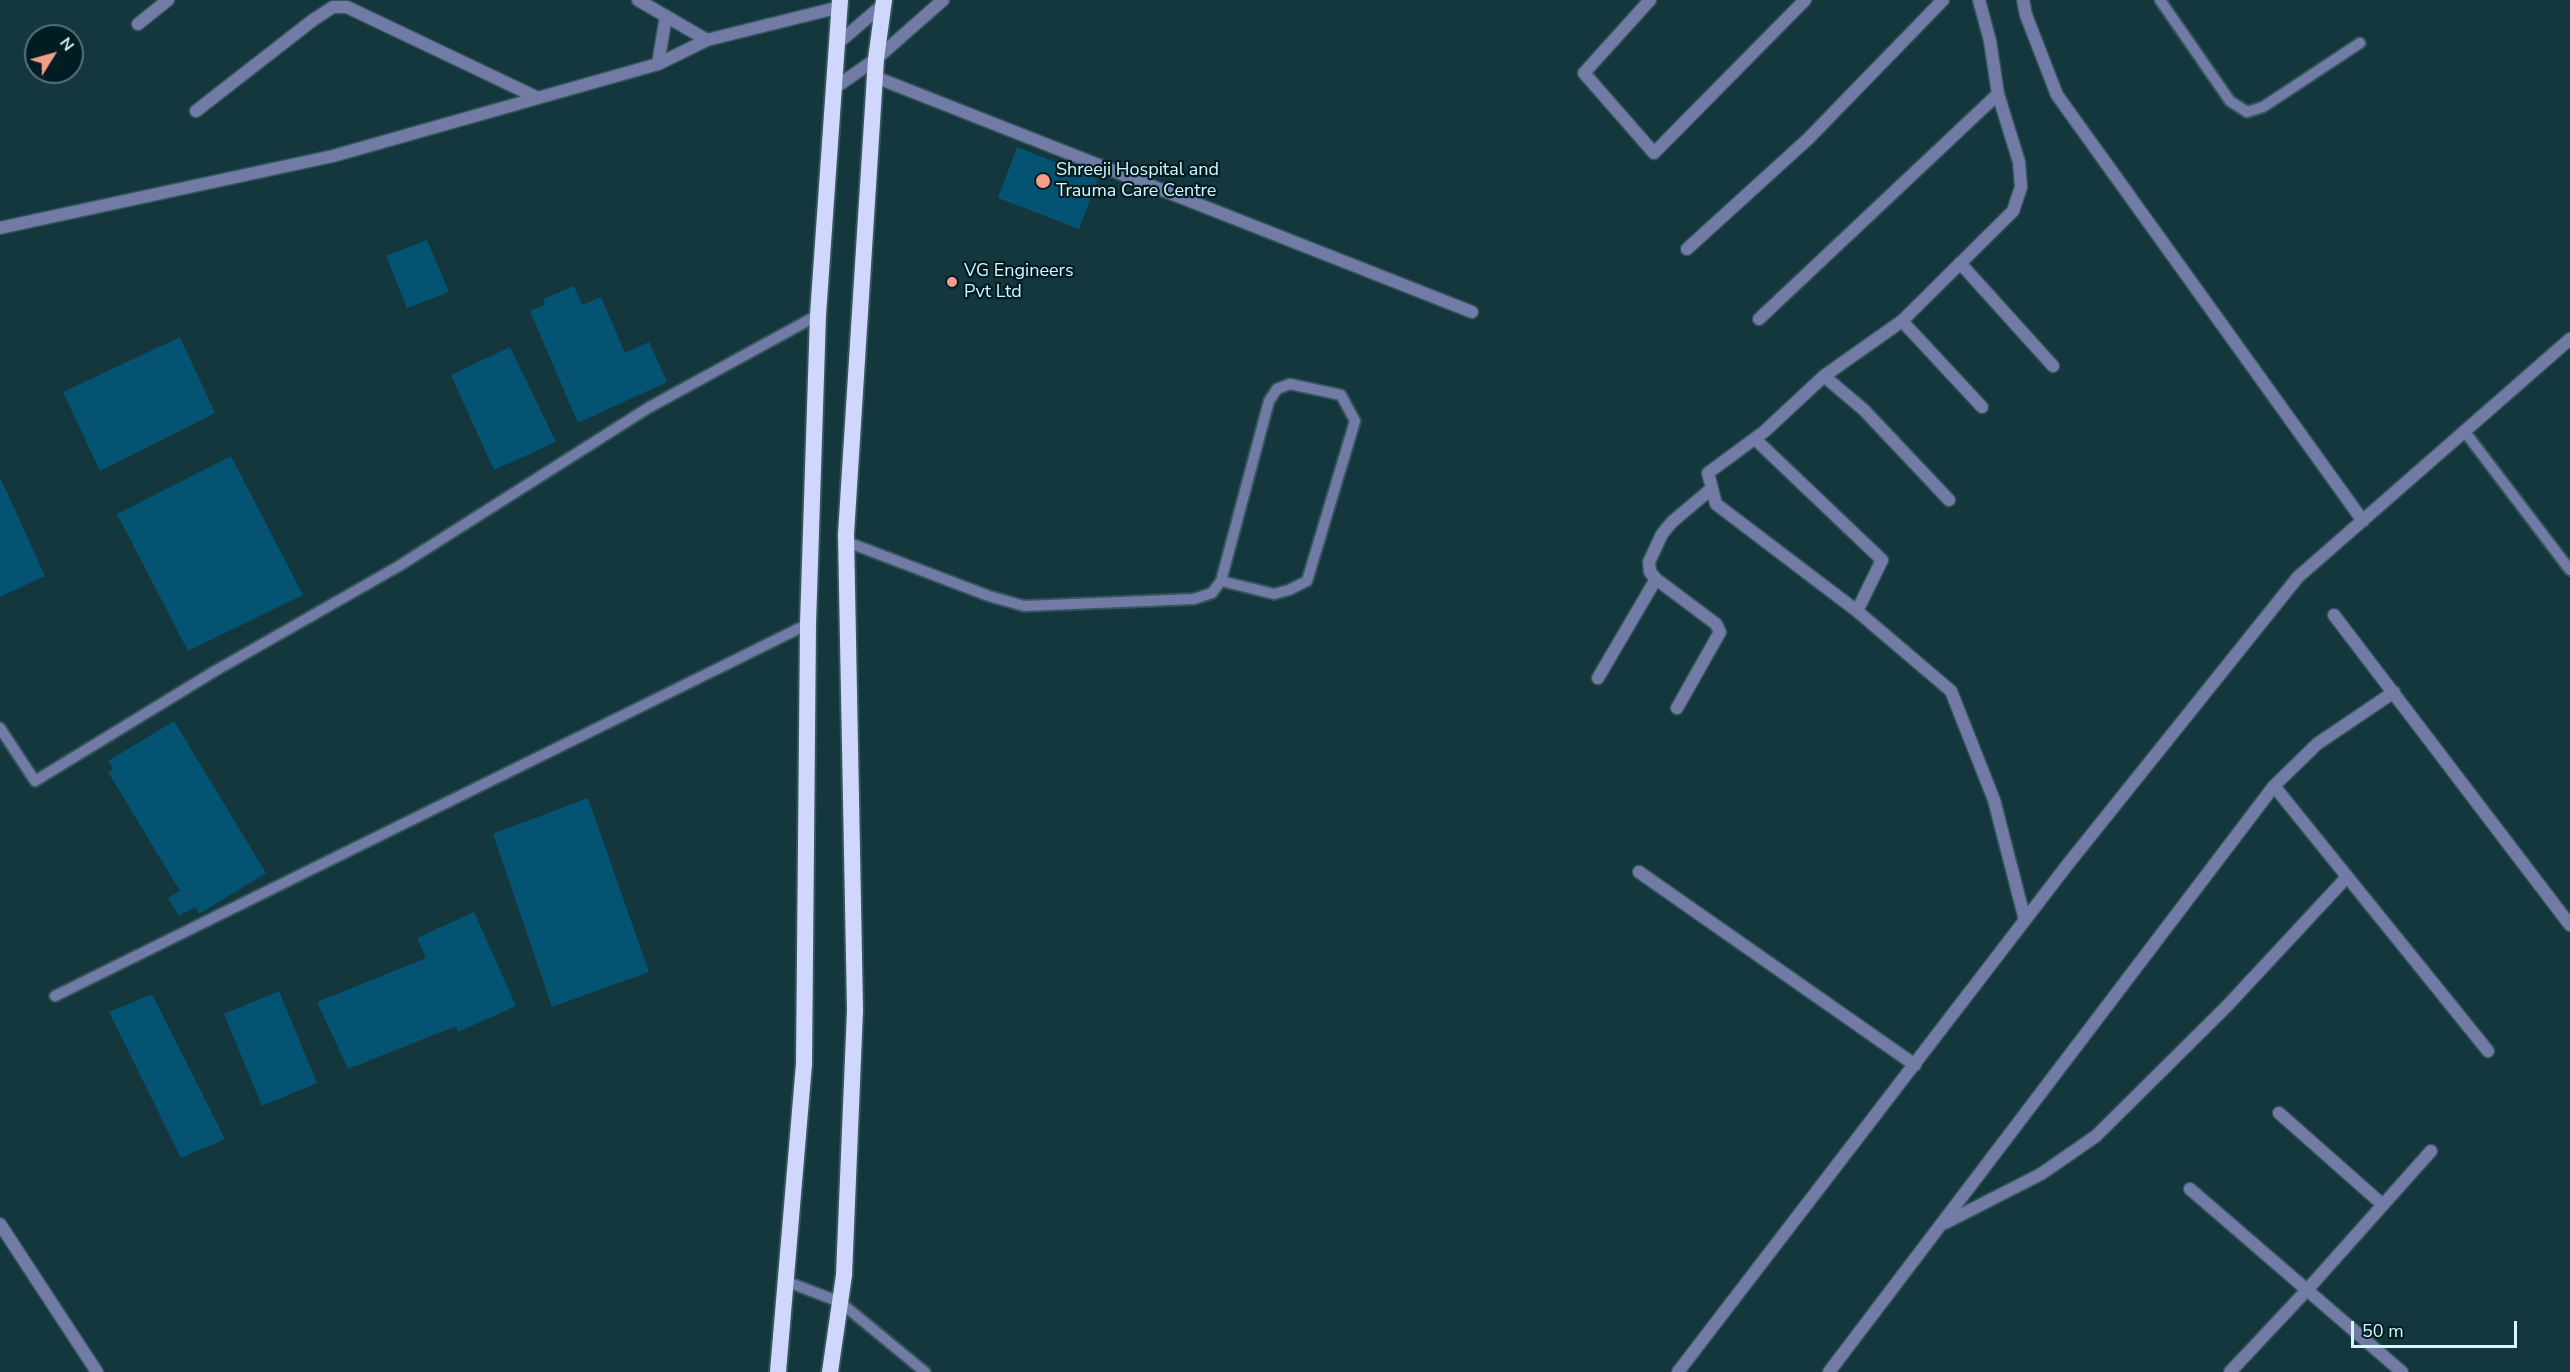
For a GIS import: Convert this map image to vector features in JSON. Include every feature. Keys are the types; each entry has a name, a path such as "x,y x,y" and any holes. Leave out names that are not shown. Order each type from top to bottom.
{"highway":[{"path":"830,1372 844,1275 855,1010 847,542 876,59 886,2"},
{"path":"778,1372 804,1064 808,624 818,315 840,3"}],"street":[{"path":"138,24 168,0"},
{"path":"833,89 876,59 943,0"},
{"path":"1650,0 1584,73 1654,153 1805,0"},
{"path":"1687,249 1808,139 1943,0"},
{"path":"1979,0 1990,41 1998,94 2019,162 2021,187 2013,211 1902,321 1824,376 1755,439 1708,473 1716,504 1857,610 1951,691 1994,800 2025,920"},
{"path":"2023,0 2026,15 2057,95 2363,521"},
{"path":"639,1 707,40"},
{"path":"837,44 886,2"},
{"path":"0,228 333,156 658,64 707,40 840,3"},
{"path":"196,111 333,7 346,7 538,98"},
{"path":"658,64 666,16"},
{"path":"875,77 1472,312"},
{"path":"1759,319 1998,94"},
{"path":"1960,263 2053,366"},
{"path":"1902,321 1982,407"},
{"path":"1681,1371 2025,920 2298,577 2570,339"},
{"path":"1824,376 1864,410 1948,500"},
{"path":"1755,439 1882,560 1857,610"},
{"path":"1677,708 1720,632 1716,624 1656,579 1650,572 1649,562 1662,534 1679,514 1711,489"},
{"path":"1598,678 1656,579"},
{"path":"2334,615 2570,925"},
{"path":"1829,1372 2274,786 2317,744 2394,692"},
{"path":"2274,786 2488,1051"},
{"path":"1639,872 1915,1065"},
{"path":"1942,1225 2041,1174 2096,1136 2227,1006 2347,877"},
{"path":"2279,1113 2383,1205"},
{"path":"2230,1372 2431,1151"},
{"path":"2190,1189 2402,1372"},
{"path":"0,1224 97,1372"}],"lane":[{"path":"2160,0 2230,101 2247,112 2263,107 2360,43"},
{"path":"0,728 35,781 215,671 399,566 648,408 818,315"},
{"path":"847,542 989,596 1024,606 1194,599 1212,593 1221,581 1269,401 1277,389 1290,384 1341,395 1355,421 1307,581 1274,594 1221,581"},
{"path":"2465,432 2570,570"},
{"path":"55,996 808,624"},
{"path":"786,1281 840,1302 925,1372"}],"building":[{"path":"1017,147 1098,179 1079,229 998,198"},
{"path":"427,240 449,292 407,308 386,256"},
{"path":"574,286 582,305 601,297 625,353 649,342 667,382 578,423 530,311 545,305 543,299"},
{"path":"180,337 215,413 100,471 63,392"},
{"path":"510,347 556,442 494,470 451,375"},
{"path":"231,456 303,595 188,651 117,514"},
{"path":"0,477 45,576 0,597"},
{"path":"174,721 266,873 199,914 195,907 179,916 168,898 180,891 108,772 113,769 108,761"},
{"path":"588,798 649,972 552,1007 493,834"},
{"path":"474,912 516,1006 458,1032 456,1026 348,1069 317,1002 426,958 417,938"},
{"path":"279,991 317,1083 262,1106 224,1014"},
{"path":"152,994 225,1139 181,1158 109,1012"}],"place":[{"name":"Shreeji Hospital and Trauma Care Centre","path":"1043,181"},
{"name":"VG Engineers Pvt Ltd","path":"952,282"}]}
